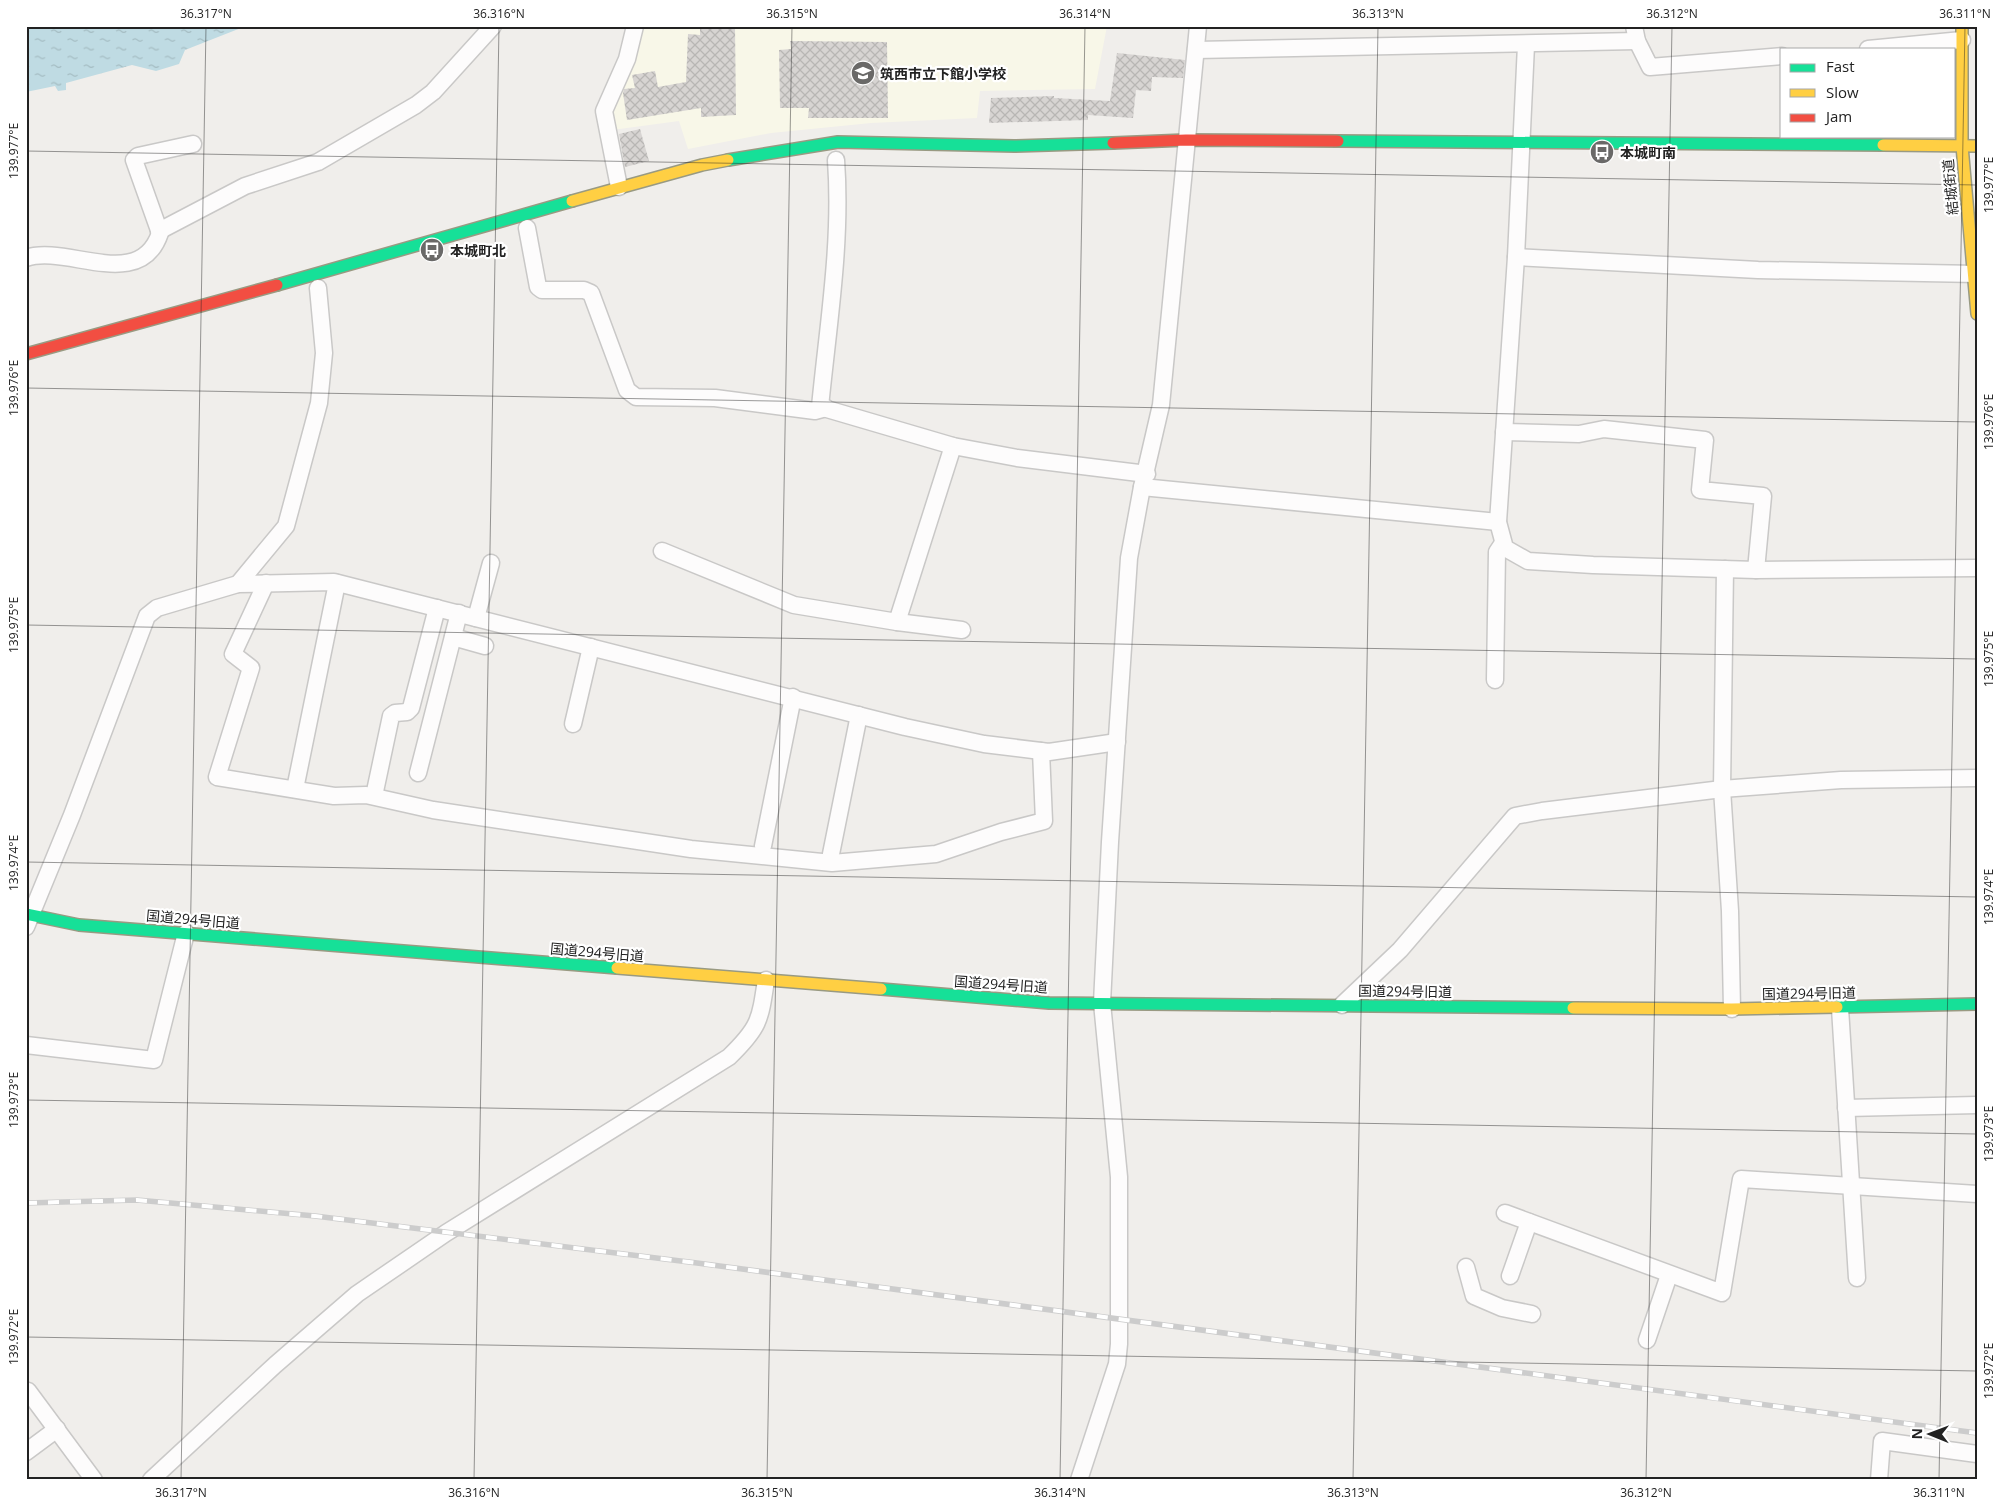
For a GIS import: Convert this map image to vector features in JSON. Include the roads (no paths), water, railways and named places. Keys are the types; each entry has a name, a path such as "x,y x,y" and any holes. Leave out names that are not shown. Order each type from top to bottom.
{"street":[{"path":"159,231 245,186 318,162 399,115 433,92 493,26"},
{"path":"619,186 604,111 627,59 635,26"},
{"path":"1079,1480 1117,1364 1120,1344 1119,1177 1102,1003 1117,742 1129,558 1161,405 1198,26"},
{"path":"1874,48 1962,33"},
{"name":"結城街道","path":"1962,33 1962,146 1975,274 1977,314"},
{"path":"1196,50 1526,45 1635,34 1650,67 1780,56"},
{"path":"1526,45 1516,258 1498,522 1505,548 1528,561 1724,570 1977,568"},
{"path":"26,354 317,274 619,186 702,165 838,142 1014,146 1186,140 1977,146"},
{"path":"26,258 62,257 95,263 123,264 140,259 156,244 159,231 134,160 138,156 193,144"},
{"path":"836,160 839,192 835,258 820,407 953,446 1144,481 1498,522"},
{"path":"527,228 538,287 542,290 584,290 591,293 627,390 636,396 715,398 815,411 826,408"},
{"path":"1516,258 1758,270 1975,274"},
{"path":"238,584 286,526 319,403 324,353 318,288"},
{"path":"1504,432 1578,434 1604,429 1705,440 1700,490 1763,496 1756,570"},
{"path":"897,622 953,446"},
{"path":"1494,680 1497,552 1503,543"},
{"path":"662,551 794,605 897,622 962,630"},
{"path":"476,618 491,563"},
{"path":"1724,570 1722,789 1730,911 1732,1009"},
{"path":"27,919 72,815 147,616 157,608 238,584 338,582 859,715 984,744 1041,751 1117,742"},
{"path":"295,789 338,582"},
{"path":"266,583 233,654 251,668 217,777 334,796 353,794 374,796 433,810 691,849 832,863 936,854 1002,832 1044,821 1041,751"},
{"path":"374,796 392,716 395,713 407,712 411,708 437,608"},
{"path":"418,774 459,613"},
{"path":"453,637 485,646"},
{"path":"573,724 591,647"},
{"path":"764,846 793,698"},
{"path":"831,854 859,715"},
{"path":"1342,1005 1400,950 1515,816 1722,789 1841,780 1977,778"},
{"name":"国道294号旧道","path":"27,919 79,925 1049,1003 1732,1009 1977,1004"},
{"path":"26,1045 154,1060 186,933"},
{"path":"151,1480 275,1366 357,1294 446,1234 729,1057 749,1037 761,1016 766,980"},
{"path":"1840,1008 1857,1278"},
{"path":"1846,1108 1977,1105"},
{"path":"1506,1213 1722,1294 1740,1178 1977,1194"},
{"path":"1510,1276 1529,1222"},
{"path":"1466,1267 1474,1296 1502,1308 1532,1314"},
{"path":"1647,1340 1669,1275"},
{"path":"28,1391 94,1480"},
{"path":"26,1452 56,1429"},
{"path":"1879,1480 1882,1441 1977,1454"}],"water":[{"path":"26,26 246,26 185,50 179,64 156,71 132,65 66,83 66,90 58,91 55,86 26,92"}],"railway":[{"path":"26,1203 137,1200 315,1216 697,1263 1977,1433"}],"place":[{"name":"筑西市立下館小学校","path":"863,73"},
{"name":"本城町南","path":"1602,152"},
{"name":"本城町北","path":"432,250"}]}
